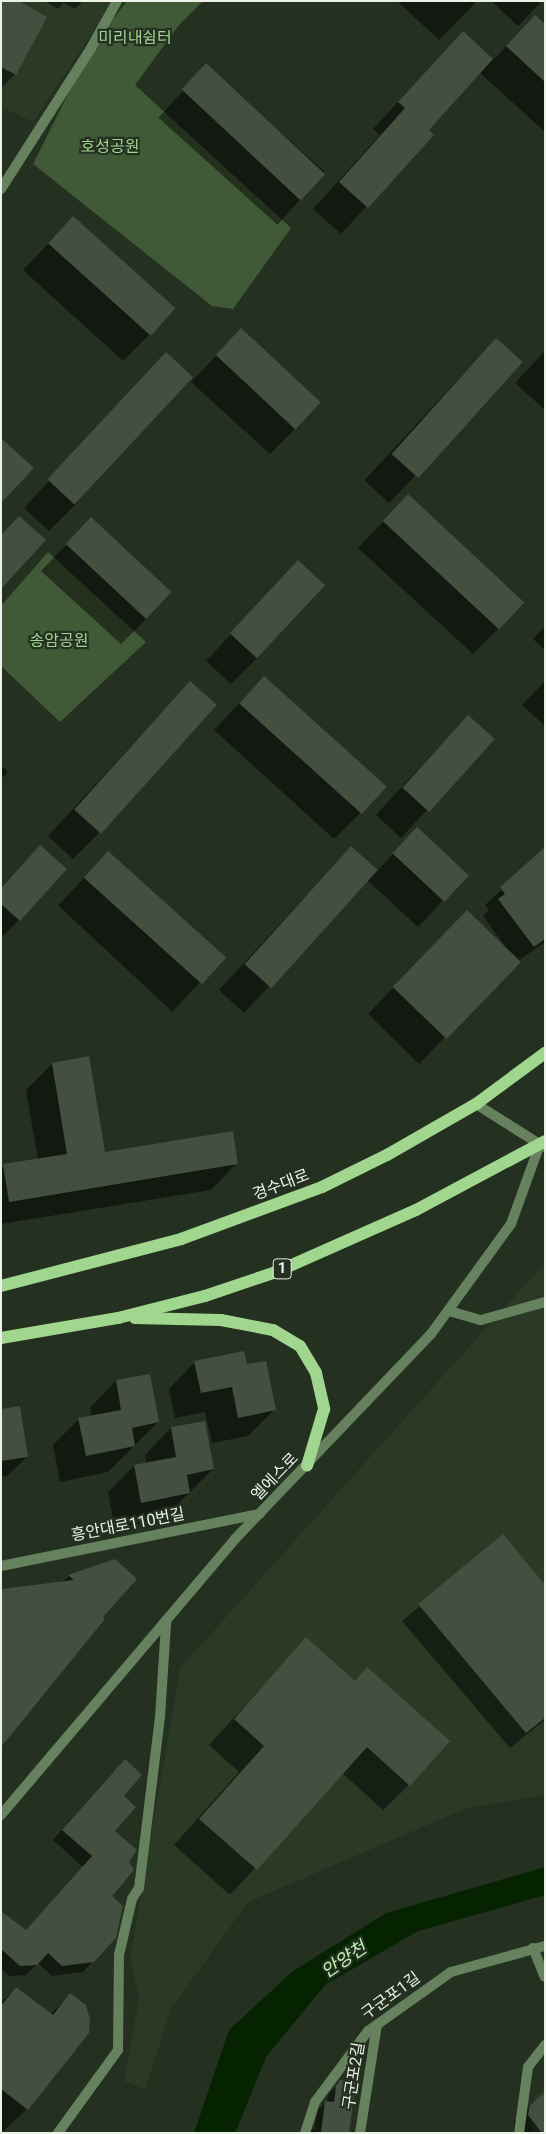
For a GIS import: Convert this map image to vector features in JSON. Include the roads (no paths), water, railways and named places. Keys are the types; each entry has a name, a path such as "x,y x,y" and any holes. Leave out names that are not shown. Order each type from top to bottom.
{"main road":[{"name":"경수대로","path":"1,1286 181,1239 322,1187 387,1155 476,1104 545,1054"},
{"name":"1","path":"2,1338 118,1318 205,1296 276,1272 416,1210 544,1143"},
{"path":"118,1318 221,1320 273,1330 300,1346 316,1373 324,1409 306,1466"}],"street":[{"path":"1,189 91,48 116,1"},
{"path":"476,1104 544,1143"},
{"name":"엘에스로","path":"1,1815 166,1623 235,1539 431,1334 511,1224 544,1143"},
{"path":"449,1311 481,1320 545,1302"},
{"name":"흥안대로110번길","path":"1,1566 260,1514"},
{"path":"58,2133 118,2050 119,1955 132,1900 139,1888 160,1717 166,1623"},
{"name":"구군포1길","path":"305,2133 315,2102 368,2031 451,1972 545,1946"},
{"path":"533,1948 545,1977"},
{"name":"구군포2길","path":"360,2133 377,2025"},
{"path":"519,2133 528,2067 545,2045"}],"water":[{"name":"안양천","path":"545,1867 545,1895 418,1931 325,1985 266,2057 235,2133 194,2133 229,2030 293,1971 386,1913"}],"park label":[{"name":"미리내쉼터","path":"135,38"},
{"name":"호성공원","path":"110,147"},
{"name":"송암공원","path":"59,641"}]}
